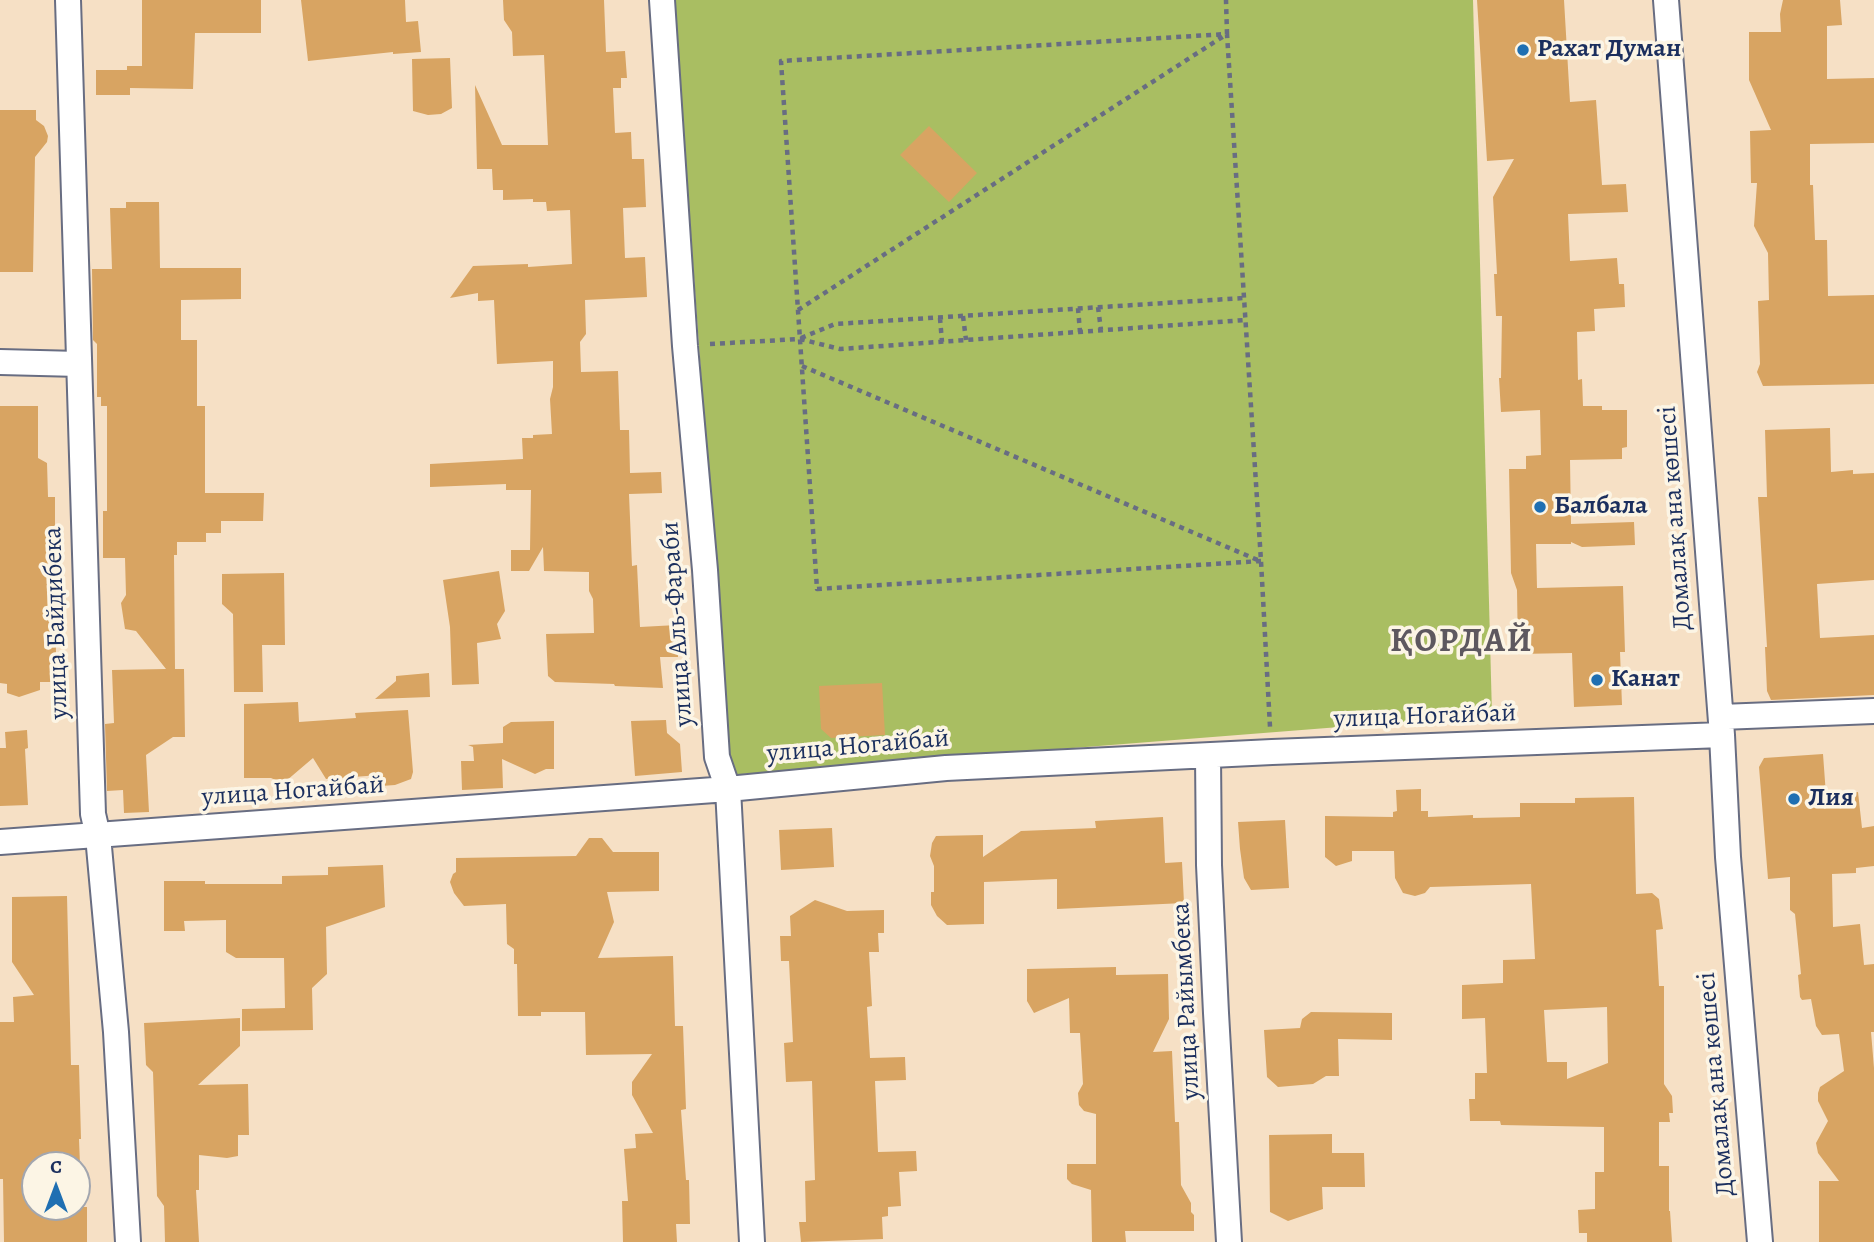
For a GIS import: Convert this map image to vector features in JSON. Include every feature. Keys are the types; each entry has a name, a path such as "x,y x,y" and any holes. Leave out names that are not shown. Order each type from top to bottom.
{"street":[{"name":"улица Байдибека","path":"68,0 93,814 98,836 116,1032 128,1242"},
{"name":"улица Аль-Фараби","path":"662,0 685,346 705,570 717,757 728,789 752,1242"},
{"name":"Домалақ ана көшесі","path":"1666,0 1721,726 1728,857 1760,1242"},
{"path":"0,362 79,364"},
{"name":"улица Ногайбай","path":"0,842 728,789 946,768 1208,756 1721,726 1874,711"},
{"name":"улица Райымбека","path":"1208,756 1209,865 1229,1242"}],"path":[{"path":"1226,0 1272,752"},
{"path":"1227,34 781,61 817,589 1261,561"},
{"path":"798,310 1227,34"},
{"path":"800,339 835,324 1244,298"},
{"path":"1098,307 1101,330"},
{"path":"1078,308 1080,332"},
{"path":"963,316 966,340"},
{"path":"940,317 942,341"},
{"path":"685,346 800,339 840,349 1246,320"},
{"path":"802,366 1261,561"}],"green space":[{"path":"674,0 1473,0 1492,715 730,775"}],"building":[{"path":"142,0 261,0 261,33 195,33 193,89 130,88 130,95 96,95 96,70 127,70 127,66 142,66"},
{"path":"301,0 405,0 406,22 418,21 421,52 393,52 308,61"},
{"path":"503,0 604,0 606,52 625,51 627,78 621,78 621,88 613,88 615,133 631,132 632,159 644,159 646,207 623,208 625,258 645,257 647,297 585,300 586,334 580,342 581,372 618,371 620,430 629,430 630,473 661,472 662,493 629,494 632,566 637,565 640,627 677,625 678,657 660,657 663,688 555,682 548,676 546,634 594,633 589,572 544,571 543,547 529,571 511,571 511,550 530,550 531,490 506,490 506,484 430,487 430,464 523,459 522,438 552,434 550,399 553,361 497,364 494,300 478,301 478,293 450,298 473,266 528,264 528,267 572,264 570,210 547,211 546,202 533,202 533,199 503,200 503,190 493,190 492,169 477,169 475,85 502,145 548,145 544,55 513,56 512,32 504,20"},
{"path":"1477,0 1564,0 1570,102 1596,100 1602,185 1626,184 1628,212 1568,214 1570,261 1617,258 1619,284 1624,284 1625,307 1594,309 1595,331 1577,332 1578,380 1582,379 1583,406 1602,406 1602,410 1627,410 1627,447 1622,448 1622,459 1570,460 1571,524 1634,522 1635,545 1582,547 1571,542 1536,544 1537,588 1623,586 1625,652 1620,652 1622,705 1574,707 1572,653 1518,654 1517,590 1511,573 1509,469 1526,469 1526,456 1541,455 1540,410 1501,412 1499,378 1502,316 1496,316 1493,197 1514,159 1487,161"},
{"path":"1783,0 1840,0 1842,25 1827,26 1827,79 1874,78 1874,143 1810,144 1810,185 1813,185 1815,240 1827,240 1828,296 1874,295 1874,384 1763,386 1757,372 1760,364 1758,301 1769,300 1768,253 1754,226 1757,183 1751,183 1750,131 1771,130 1749,80 1749,32 1781,32 1780,14"},
{"path":"450,58 452,108 441,114 428,115 413,111 412,59"},
{"path":"0,110 36,110 36,120 44,126 48,136 47,142 35,157 33,272 0,272"},
{"path":"929,126 977,173 949,202 900,155"},
{"path":"126,202 159,202 160,268 241,268 241,299 181,300 181,340 197,340 197,406 205,406 205,493 264,493 263,521 221,521 221,533 206,533 206,542 177,542 177,555 174,555 175,669 184,669 185,737 173,737 146,755 149,812 124,813 123,790 107,791 105,724 114,723 112,670 166,669 136,631 125,629 121,603 126,595 125,558 103,558 103,511 107,511 107,406 101,406 101,397 97,397 92,269 112,269 110,208 126,208"},
{"path":"0,406 38,406 38,458 47,463 48,497 55,497 55,540 47,540 48,594 55,593 56,654 51,654 51,682 40,682 40,690 19,697 7,693 7,684 0,683"},
{"path":"1830,428 1831,472 1853,470 1853,474 1874,473 1874,580 1817,584 1820,638 1874,635 1874,695 1771,700 1767,691 1758,497 1767,497 1765,430"},
{"path":"499,571 505,611 497,624 501,639 477,643 479,684 452,685 450,627 443,580"},
{"path":"284,573 285,645 262,645 263,692 234,692 233,614 222,604 222,574"},
{"path":"429,673 430,697 375,699 396,681 396,676"},
{"path":"882,683 885,735 831,738 821,729 819,686"},
{"path":"298,702 299,722 356,718 355,713 408,710 413,772 411,779 395,785 381,786 380,775 326,779 313,758 286,781 244,778 244,704"},
{"path":"666,720 667,733 680,744 682,772 635,776 631,721"},
{"path":"554,721 554,769 535,774 502,759 503,788 462,790 461,761 474,761 473,747 468,745 503,743 503,727 511,722"},
{"path":"27,730 28,748 25,749 28,805 0,806 0,748 6,748 5,732"},
{"path":"1823,754 1826,795 1858,792 1862,828 1874,826 1874,866 1856,868 1856,873 1832,874 1833,927 1860,924 1864,965 1874,964 1874,1032 1871,1032 1874,1068 1874,1242 1819,1242 1819,1181 1839,1181 1818,1153 1816,1143 1828,1121 1818,1101 1818,1093 1820,1087 1844,1071 1839,1034 1822,1035 1816,1026 1811,999 1802,1000 1800,997 1798,975 1801,974 1795,914 1790,910 1790,877 1768,879 1759,767 1764,758"},
{"path":"1421,789 1421,811 1428,811 1428,817 1520,817 1520,803 1575,803 1575,798 1634,797 1636,894 1652,893 1659,899 1663,929 1656,930 1659,986 1664,986 1664,1084 1672,1096 1673,1113 1669,1113 1670,1122 1659,1122 1659,1166 1669,1166 1672,1242 1587,1242 1587,1233 1579,1233 1578,1210 1595,1209 1595,1172 1604,1172 1604,1127 1501,1125 1500,1121 1470,1121 1469,1099 1475,1099 1475,1073 1487,1073 1485,1018 1462,1019 1462,985 1503,983 1503,960 1535,959 1531,884 1430,887 1425,893 1415,896 1403,893 1395,878 1394,851 1352,851 1352,861 1336,866 1325,857 1325,816 1393,817 1393,812 1397,811 1396,790","holes":["1607,1007 1608,1063 1567,1079 1567,1062 1547,1062 1544,1010"]},
{"path":"1163,817 1165,863 1182,862 1184,903 1057,909 1057,879 984,882 984,924 947,925 937,916 931,905 934,866 930,856 936,836 983,835 983,857 1021,831 1096,828 1095,821"},
{"path":"1285,820 1289,888 1251,890 1244,878 1238,822"},
{"path":"832,828 834,867 781,870 779,830"},
{"path":"589,838 602,838 613,852 659,852 659,891 607,892 614,922 598,958 673,956 675,1026 683,1026 686,1109 681,1110 686,1180 689,1180 690,1224 676,1224 677,1242 623,1242 622,1201 628,1201 624,1149 636,1148 635,1134 653,1133 632,1095 632,1082 652,1054 586,1055 585,1012 541,1012 541,1016 518,1016 517,964 514,964 514,949 507,944 506,904 464,906 450,882 456,872 456,858 576,856"},
{"path":"383,865 385,907 326,927 327,974 312,988 313,1030 242,1031 242,1009 285,1008 284,958 236,958 226,952 226,920 184,921 185,931 164,931 164,881 282,884 282,876 328,875 328,867"},
{"path":"67,896 71,1065 79,1065 79,1151 21,1151 21,1221 87,1221 87,1242 4,1242 3,1179 0,1179 0,1022 14,1022 13,997 34,995 12,962 12,897"},
{"path":"815,900 847,911 884,910 884,933 878,933 879,952 869,952 872,1006 867,1007 870,1058 905,1057 906,1080 875,1081 878,1152 916,1151 917,1171 899,1172 901,1206 888,1207 888,1216 882,1217 883,1239 801,1242 799,1222 806,1222 805,1181 815,1180 812,1081 786,1082 784,1043 793,1042 789,961 781,961 780,936 791,936 790,916"},
{"path":"1116,967 1116,975 1168,974 1169,1019 1153,1052 1172,1051 1175,1122 1179,1122 1181,1185 1191,1203 1194,1231 1125,1231 1126,1242 1092,1242 1091,1190 1072,1184 1067,1179 1067,1164 1096,1164 1096,1114 1084,1111 1079,1105 1078,1093 1083,1084 1080,1033 1070,1033 1069,998 1034,1013 1027,1001 1027,969"},
{"path":"1311,1012 1392,1013 1392,1040 1338,1039 1339,1076 1326,1076 1313,1084 1278,1087 1267,1077 1264,1030 1300,1028 1302,1019"},
{"path":"240,1018 240,1046 198,1085 248,1084 249,1135 238,1135 238,1156 227,1158 199,1155 199,1190 196,1190 199,1242 165,1242 164,1206 157,1196 153,1072 146,1065 144,1023"},
{"path":"1332,1134 1332,1153 1364,1153 1365,1187 1322,1187 1323,1209 1288,1221 1270,1212 1269,1135"}],"place":[{"name":"Рахат Думан","path":"1523,50"},
{"name":"Балбала","path":"1540,507"},
{"name":"Канат","path":"1597,680"},
{"name":"Лия","path":"1794,799"}],"district":[{"name":"ҚОРДАЙ","path":"1462,643"}]}
